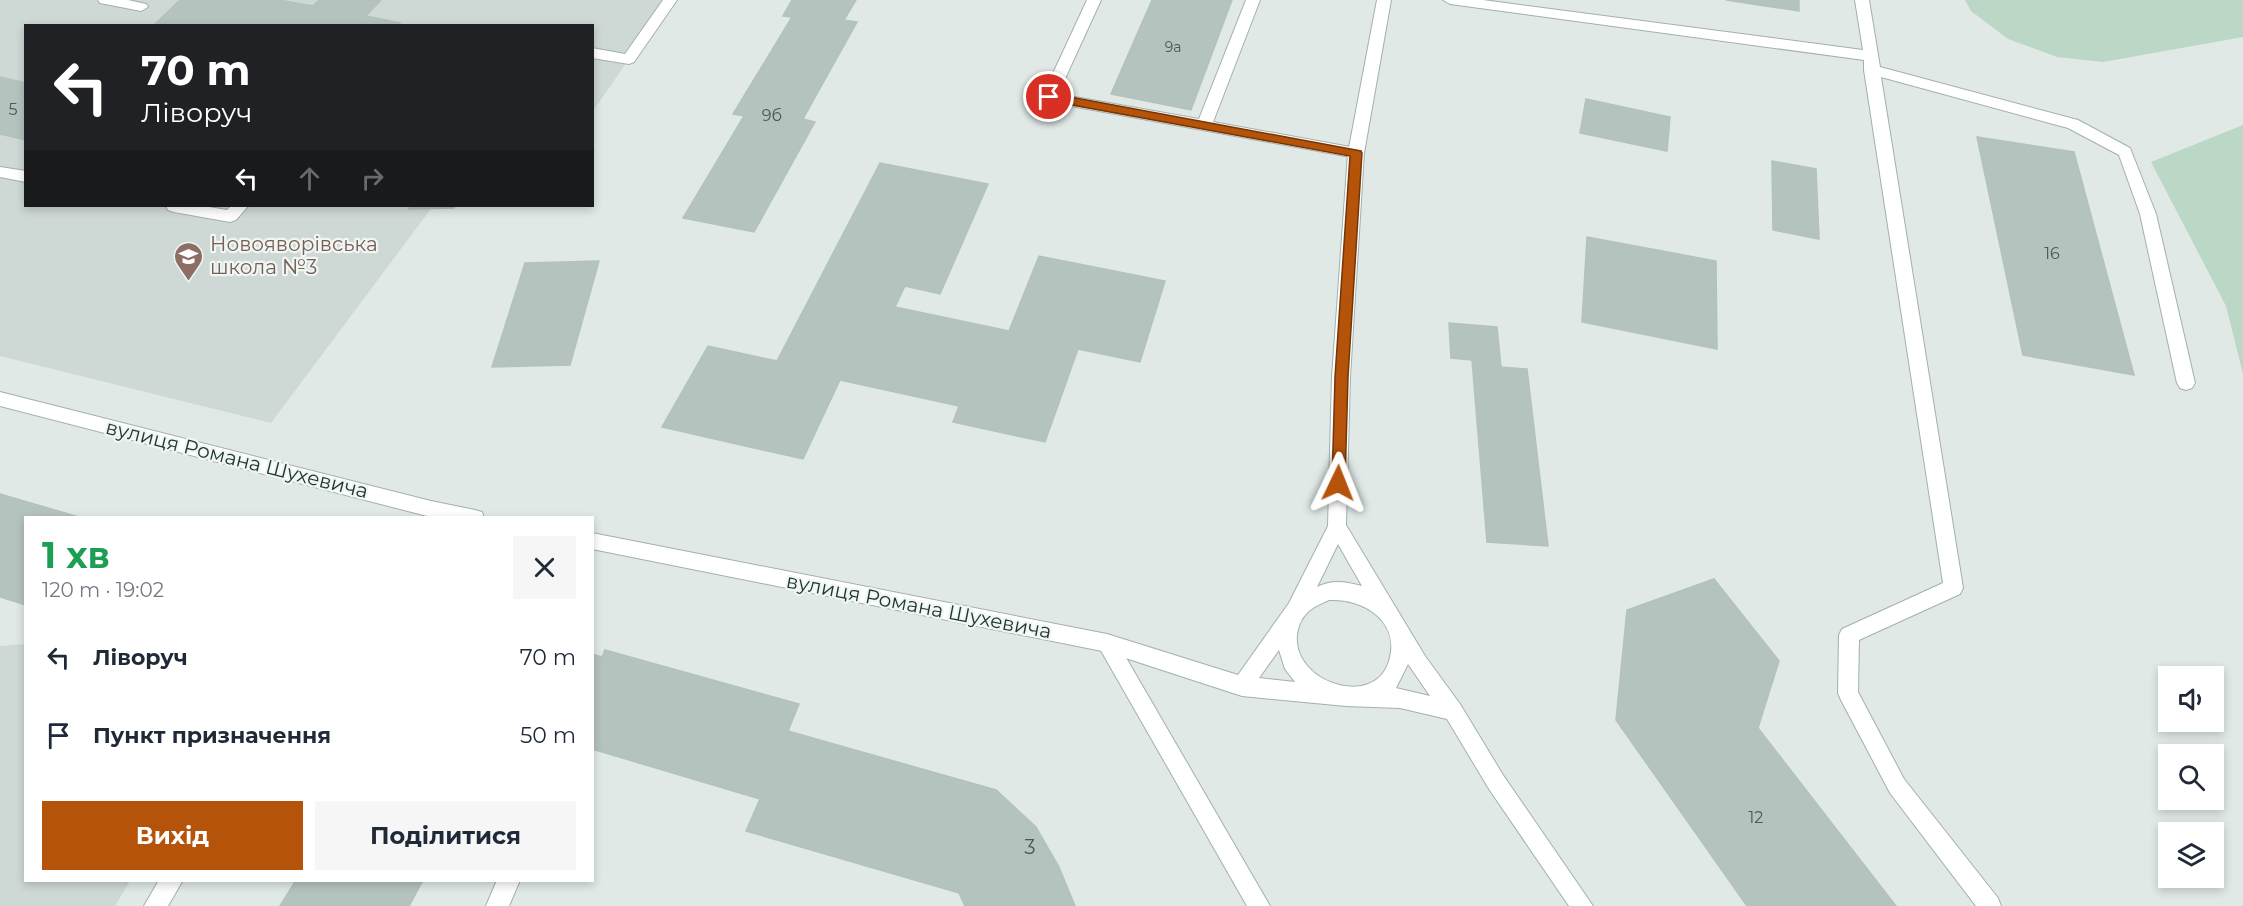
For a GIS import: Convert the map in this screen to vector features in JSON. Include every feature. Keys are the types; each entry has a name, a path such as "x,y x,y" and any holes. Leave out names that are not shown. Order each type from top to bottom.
{"street":[{"path":"105,0 141,8"},
{"path":"594,53 629,59 670,0"},
{"path":"1094,0 1049,97 1356,153"},
{"path":"1204,126 1253,0"},
{"path":"1384,0 1356,153 1341,377 1337,526 1287,625 1286,643 1291,662 1303,678 1320,690 1341,696 1400,698 1454,711"},
{"path":"1450,0 1870,63 2073,124 2125,152 2148,214 2186,383"},
{"path":"1862,0 1953,588 1849,635 1848,693 1897,786 1990,906"},
{"path":"0,172 24,177"},
{"path":"180,207 230,216 239,207"},
{"name":"вулиця Романа Шухевича","path":"0,399 447,515"},
{"path":"1337,526 1418,663 1454,711 1496,782 1582,906"},
{"name":"вулиця Романа Шухевича","path":"594,541 1107,643 1242,686 1341,696"},
{"path":"1242,686 1296,609 1310,597 1328,591 1347,591 1366,597 1390,615 1402,641 1401,660 1394,677 1380,689 1361,696 1341,696"},
{"path":"1107,643 1259,906"},
{"path":"155,906 171,882"},
{"path":"497,906 508,882"}],"shaded area":[{"name":"Новояворівська школа №3","path":"0,0 670,0 594,110 594,24 24,24 24,207 432,207 271,423 0,356"},
{"path":"24,644 24,882 129,882 115,906 0,906 0,646"}],"green space":[{"path":"1965,0 2243,0 2243,37 2103,62 2057,57 2008,39 1971,11"},
{"path":"2243,125 2243,374 2226,306 2151,162"}],"building":[{"path":"180,0 279,0 313,6 319,0 381,0 366,16 400,23 399,24 155,24"},
{"path":"792,0 856,0 844,20 857,22 803,119 815,122 754,232 683,218 744,116 733,114 792,17 783,16"},
{"path":"1152,0 1232,0 1191,110 1111,94"},
{"path":"1726,0 1799,0 1799,11"},
{"path":"0,77 24,83 24,140 0,134"},
{"path":"1586,99 1670,117 1667,151 1580,133"},
{"path":"1977,137 2074,152 2134,375 2023,355"},
{"path":"1772,161 1816,169 1819,239 1773,230"},
{"path":"880,163 988,184 940,294 905,286 895,307 1009,331 1039,256 1165,281 1140,362 1078,349 1045,442 953,422 959,406 840,380 803,459 662,427 708,346 777,361"},
{"path":"410,207 454,207 454,208 409,209"},
{"path":"1587,237 1716,261 1717,349 1582,322"},
{"path":"599,261 570,365 492,367 525,263"},
{"path":"1449,323 1497,327 1501,367 1527,369 1548,546 1487,542 1472,360 1451,358"},
{"path":"0,494 75,516 24,516 24,604 0,597"},
{"path":"1714,579 1779,661 1758,728 1896,906 1747,906 1616,720 1627,610"},
{"path":"605,650 799,704 788,731 996,790 1036,827 959,893 746,831 760,799 594,750 594,655 602,657"},
{"path":"1036,827 1059,867 1075,906 965,906 959,893"},
{"path":"295,882 422,882 409,906 280,906"}],"place":[{"name":"Новояворівська школа №3","path":"189,282"}],"route":[{"path":"1049,97 1356,153 1341,377 1338,483"}]}
